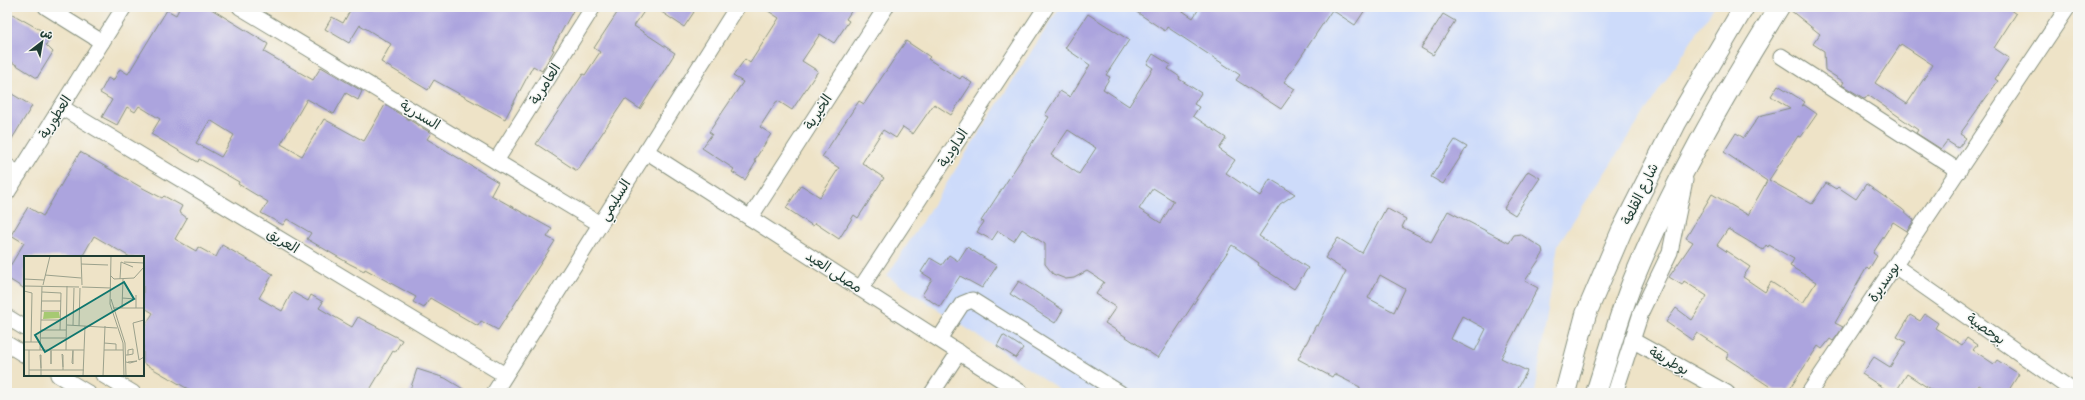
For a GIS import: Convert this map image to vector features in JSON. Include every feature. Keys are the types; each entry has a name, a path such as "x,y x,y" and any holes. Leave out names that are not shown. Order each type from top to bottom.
{"main road":[{"name":"شارع القلعة","path":"1565,393 1586,314 1622,230 1676,123 1744,7"},
{"path":"1596,393 1632,284 1646,250 1730,86 1779,7"}],"street":[{"path":"46,7 102,42"},
{"name":"العطورية","path":"7,193 13,170 61,108 124,7"},
{"name":"السدرية","path":"240,7 600,224"},
{"name":"العامرية","path":"496,161 593,7"},
{"name":"السليمي","path":"494,393 737,7"},
{"name":"الخيرية","path":"750,218 886,7"},
{"name":"الداودية","path":"860,289 1046,7"},
{"name":"بوسديرة","path":"1809,393 2068,7"},
{"path":"1781,56 1959,171"},
{"name":"العريق","path":"61,108 505,375"},
{"name":"مصلى العيد","path":"646,151 1022,393"},
{"path":"1615,393 1642,310 1670,252 1687,168"},
{"name":"بوحصية","path":"1895,266 2076,393"},
{"path":"939,339 962,304 972,300 978,302 1120,393"},
{"path":"7,317 24,327"},
{"name":"بوطريفة","path":"1632,340 1727,393"},
{"path":"7,344 24,354"},
{"path":"932,393 959,352"},
{"path":"60,376 88,393"},
{"path":"105,376 129,392"}],"shaded area":[{"path":"1060,7 1714,7 1558,244 1535,393 1065,393 887,276"}],"building":[{"path":"180,7 208,7 268,44 264,52 313,80 321,67 362,91 358,100 346,93 334,114 307,99 281,144 302,156 324,119 364,141 385,105 431,133 427,139 498,182 491,195 552,229 547,237 555,241 498,330 481,321 478,326 430,298 424,308 413,302 416,297 365,269 364,271 350,264 307,239 311,233 287,219 283,225 261,213 268,202 238,184 239,182 199,159 198,162 151,134 160,119 139,106 135,112 127,107 117,125 102,117 112,100 100,93 108,78 113,81 120,69 128,74 167,10 176,15","holes":["210,120 234,135 221,157 196,143"]},
{"path":"352,7 575,7 542,71 533,66 505,119 434,80 428,90 381,62 391,44 360,25 349,43 325,29 332,17 343,23"},
{"path":"621,7 628,12 632,7 647,7 634,26 675,53 640,109 625,99 577,171 536,144 583,74 585,75 600,52 594,48"},
{"path":"654,7 688,7 694,12 684,27"},
{"path":"762,7 854,7 846,19 849,21 834,43 820,34 802,61 818,71 792,110 778,101 776,102 760,127 771,134 754,161 756,162 745,180 732,172 734,169 702,148 712,134 709,132 743,82 733,76 745,59 750,63 779,18"},
{"path":"1129,7 1177,7 1193,18 1200,7 1367,7 1355,25 1332,10 1284,82 1295,89 1281,109 1236,80 1240,75 1167,27 1165,31"},
{"path":"1790,7 2006,7 2016,14 1994,48 2009,58 1995,79 1998,81 1960,134 1966,138 1958,148 1947,141 1941,149 1916,133 1918,130 1868,95 1865,99 1842,85 1844,82 1825,70 1824,51 1813,44 1820,34 1790,10","holes":["1901,44 1933,65 1907,104 1875,83"]},
{"path":"7,11 51,36 46,45 53,52 37,78 7,59"},
{"path":"1088,14 1129,40 1106,75 1110,77 1103,89 1129,106 1153,68 1147,64 1153,54 1171,65 1168,69 1180,77 1179,79 1201,93 1194,104 1199,107 1193,116 1226,138 1219,149 1235,160 1226,173 1260,196 1270,179 1295,194 1280,204 1259,236 1308,268 1294,289 1258,265 1259,263 1232,245 1158,358 1105,323 1116,307 1096,294 1104,282 1087,271 1074,278 1066,279 1053,274 1045,264 1045,244 1022,229 1014,241 998,231 992,240 977,232 984,222 981,221 1049,117 1045,115 1060,91 1070,97 1090,65 1065,48","holes":["1068,130 1096,148 1079,174 1051,155","1153,188 1174,201 1161,223 1139,209"]},
{"path":"1443,14 1455,21 1433,55 1421,48"},
{"path":"906,41 930,57 928,59 960,79 962,76 972,83 951,115 934,104 913,134 903,127 896,138 883,130 862,163 884,178 858,218 854,215 839,239 815,223 813,226 786,208 801,185 820,197 839,168 822,157 859,101 864,104"},
{"path":"1778,85 1805,102 1802,106 1804,105 1817,114 1801,137 1798,136 1769,180 1812,204 1826,183 1836,189 1838,187 1856,199 1866,184 1902,209 1914,220 1907,231 1893,222 1873,253 1877,256 1869,269 1867,267 1835,323 1843,327 1833,341 1830,339 1822,349 1818,346 1789,390 1775,390 1726,358 1729,354 1697,333 1692,340 1666,322 1676,308 1692,320 1707,296 1684,281 1682,285 1669,277 1693,242 1686,238 1712,194 1748,215 1767,181 1724,152 1736,133 1744,138 1759,116 1790,108 1771,96","holes":["1728,229 1763,250 1766,245 1768,247 1769,245 1794,259 1790,266 1816,282 1803,303 1771,282 1765,292 1743,277 1750,267 1717,245"]},
{"path":"7,91 32,106 7,147"},
{"path":"1455,140 1467,147 1443,184 1431,177"},
{"path":"80,152 139,186 162,198 164,196 182,206 179,212 187,218 175,239 196,251 198,247 216,257 222,245 273,274 259,298 282,311 292,292 308,301 311,295 323,302 319,308 352,327 358,317 402,340 395,352 393,351 368,393 195,393 144,364 144,327 153,313 144,308 144,256 128,256 94,236 83,256 24,256 24,288 7,278 7,271 24,243 11,235 28,207 43,216"},
{"path":"1528,171 1540,178 1515,215 1504,208"},
{"path":"1386,208 1406,219 1402,227 1431,242 1448,211 1509,243 1514,235 1520,234 1542,248 1543,254 1525,281 1538,288 1501,358 1527,371 1515,393 1359,393 1360,387 1334,374 1332,377 1298,359 1316,325 1318,326 1346,271 1325,258 1338,238 1362,253","holes":["1380,275 1405,289 1394,312 1368,298","1462,316 1486,329 1475,351 1451,339"]},
{"path":"967,247 997,266 982,288 960,276 940,307 922,295 932,279 921,272 930,258 942,265 949,255 958,261"},
{"path":"1019,281 1063,310 1055,323 1010,294"},
{"path":"1925,314 1938,323 1935,328 1962,345 1967,338 1977,345 1973,350 1994,364 1997,360 2019,374 2007,393 1992,393 1979,385 1973,393 1936,393 1907,374 1895,393 1891,393 1862,374 1874,357 1890,367 1906,342 1897,337 1910,315 1920,321"},
{"path":"1003,335 1023,348 1016,358 997,346"},
{"path":"417,369 445,378 470,393 409,393"}]}
